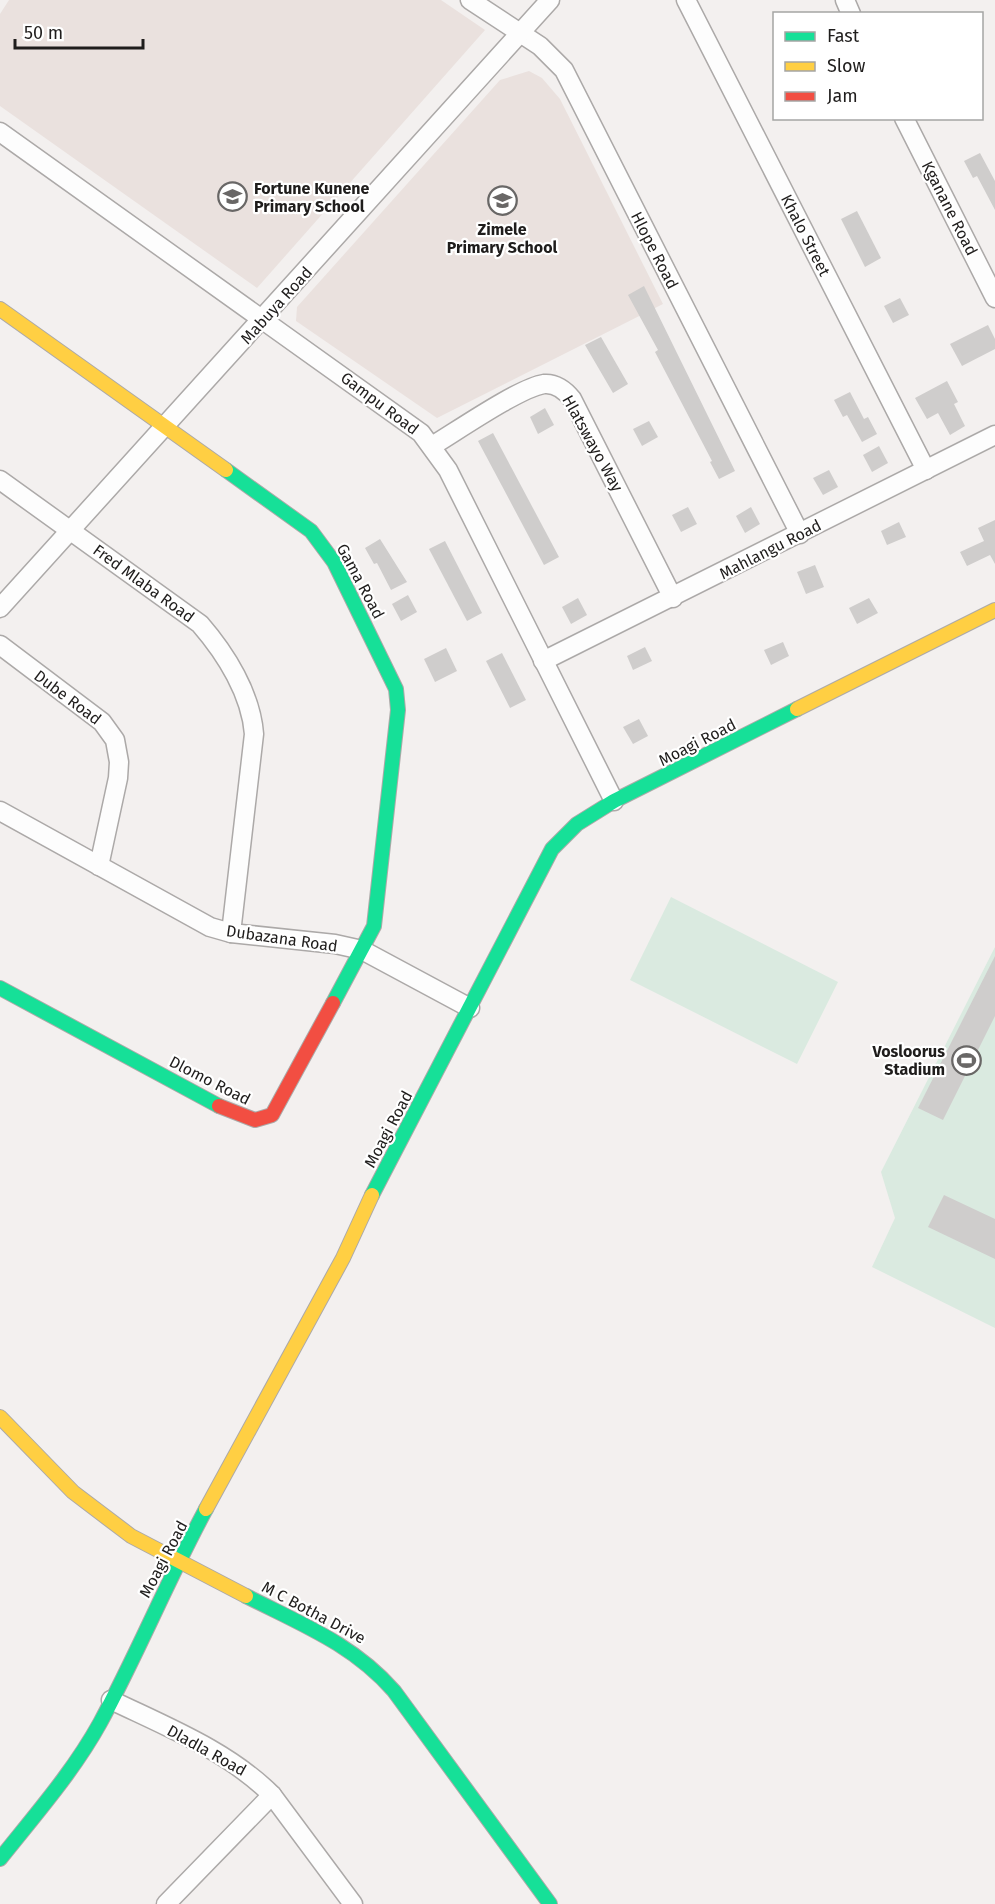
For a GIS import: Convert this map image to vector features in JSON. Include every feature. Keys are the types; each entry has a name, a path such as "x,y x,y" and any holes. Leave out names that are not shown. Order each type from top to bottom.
{"street":[{"name":"Hlope Road","path":"470,0 549,54 564,70 800,534"},
{"name":"Mabuya Road","path":"0,608 550,0"},
{"name":"Khalo Street","path":"686,0 926,470"},
{"name":"Kganane Road","path":"905,120 995,298"},
{"name":"Gampu Road","path":"0,132 395,412 432,446 448,470 614,801"},
{"name":"Gama Road","path":"0,309 311,531 334,562 393,680 398,702 377,914 370,938 362,950"},
{"name":"Hlatswayo Way","path":"432,446 517,395 541,385 551,384 564,390 572,399 674,598"},
{"name":"Mahlangu Road","path":"543,661 674,598 995,435"},
{"name":"Fred Mlaba Road","path":"0,480 200,624 217,644 247,702 253,741 231,933"},
{"name":"Moagi Road","path":"0,1860 65,1778 111,1700 178,1562 338,1268 376,1186 470,1008 534,878 552,849 578,824 614,801 995,610"},
{"name":"Dube Road","path":"0,645 102,722 115,740 119,762 118,778 99,866"},
{"name":"Dubazana Road","path":"0,811 204,925 231,933 335,944 362,950 470,1008"},
{"name":"Dlomo Road","path":"0,988 230,1112 263,1121 277,1109 362,950"},
{"name":"M C Botha Drive","path":"0,1417 88,1504 131,1536 178,1562 335,1640 363,1657 394,1691 550,1904"},
{"name":"Dladla Road","path":"111,1700 242,1768 272,1795 353,1904"},
{"path":"166,1904 272,1795"}],"shaded area":[{"name":"Fortune Kunene Primary School","path":"9,0 441,0 485,30 257,288 0,106 0,14"},
{"name":"Zimele Primary School","path":"529,71 542,78 560,99 663,304 437,418 296,321 297,307 500,80"},
{"path":"671,897 838,982 797,1064 630,980"},
{"name":"Vosloorus Stadium","path":"995,947 995,1328 872,1267 895,1218 881,1172"}],"building":[{"path":"980,153 995,181 995,210 977,176 973,178 964,161"},
{"path":"857,211 881,258 865,267 841,219"},
{"path":"644,286 735,471 719,479 710,462 712,461 655,352 658,350 628,295"},
{"path":"900,298 909,315 893,323 884,306"},
{"path":"988,325 995,339 995,349 962,366 950,344"},
{"path":"601,337 628,384 613,393 585,345"},
{"path":"947,381 958,402 954,404 965,426 950,435 938,413 927,419 915,398"},
{"path":"850,392 864,419 868,417 877,434 862,442 847,415 843,417 834,400"},
{"path":"545,408 554,425 538,434 530,417"},
{"path":"649,421 658,437 642,446 633,429"},
{"path":"493,433 559,557 544,565 478,441"},
{"path":"879,446 888,463 872,472 863,455"},
{"path":"829,470 838,487 823,495 813,478"},
{"path":"688,507 697,524 681,532 672,515"},
{"path":"751,507 760,524 745,533 736,516"},
{"path":"995,520 995,564 990,555 967,566 960,552 984,541 978,528"},
{"path":"899,522 906,537 887,545 881,531"},
{"path":"380,539 407,582 391,590 377,563 374,564 365,548"},
{"path":"445,541 482,613 467,621 429,549"},
{"path":"815,565 824,587 806,594 797,572"},
{"path":"408,595 417,612 401,621 392,604"},
{"path":"578,598 587,615 571,624 562,607"},
{"path":"869,598 878,613 857,624 849,608"},
{"path":"783,642 789,656 771,665 764,650"},
{"path":"645,647 652,661 633,670 627,656"},
{"path":"446,648 457,671 435,682 424,659"},
{"path":"502,653 526,700 510,708 486,661"},
{"path":"639,719 648,736 633,744 623,727"},
{"path":"995,956 995,1016 943,1120 918,1108"},
{"path":"944,1195 995,1219 995,1259 928,1227"}],"traffic: fast":[{"path":"226,470 311,531 334,562 396,689 398,710 374,926 333,1003"},
{"path":"372,1195 552,849 577,824 614,801 797,709"},
{"path":"0,988 219,1106"},
{"path":"0,1859 53,1793 78,1759 100,1723 206,1509"},
{"path":"246,1596 344,1648 361,1660 394,1691 550,1904"}],"traffic: slow":[{"path":"0,309 226,470"},
{"path":"797,709 995,610"},
{"path":"206,1509 343,1258 372,1195"},
{"path":"0,1417 73,1492 131,1536 246,1596"}],"traffic: jam":[{"path":"219,1106 255,1120 272,1115 333,1003"}],"place":[{"name":"Fortune Kunene Primary School","path":"233,197"},
{"name":"Zimele Primary School","path":"502,201"},
{"name":"Vosloorus Stadium","path":"966,1060"}]}
